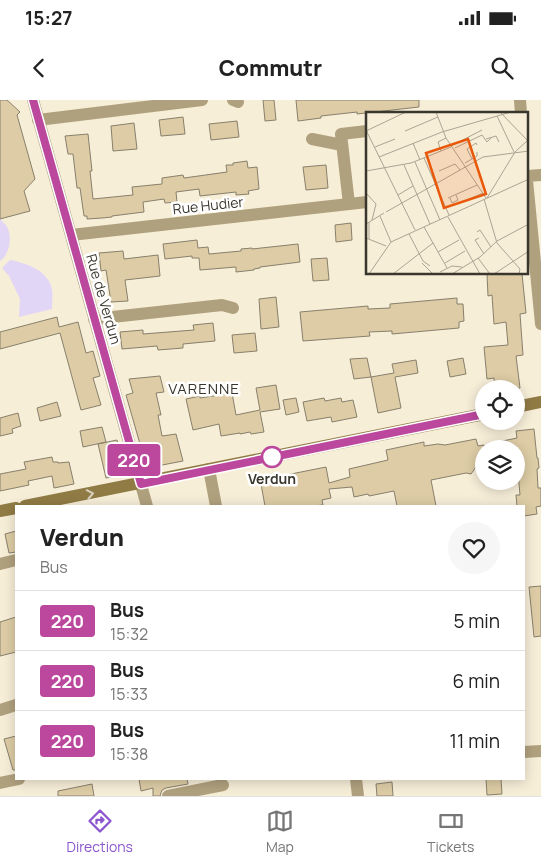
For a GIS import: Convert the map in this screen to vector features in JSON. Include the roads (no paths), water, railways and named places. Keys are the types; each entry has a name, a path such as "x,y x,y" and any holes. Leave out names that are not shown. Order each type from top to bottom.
{"main road":[{"path":"525,405 541,402"},
{"path":"30,505 475,416"},
{"path":"0,511 15,508"}],"street":[{"name":"Rue de Verdun","path":"33,100 147,505"},
{"path":"38,120 202,100"},
{"path":"349,204 340,134 366,131"},
{"path":"312,139 342,145"},
{"path":"528,176 541,175"},
{"path":"528,190 541,324"},
{"name":"Rue Hudier","path":"71,235 366,202"},
{"path":"94,318 222,305 233,308"},
{"path":"209,469 216,505"},
{"path":"0,564 15,560"},
{"path":"0,710 15,705"},
{"path":"525,752 541,751"},
{"path":"0,783 15,780"},
{"path":"356,780 358,796"},
{"path":"168,796 223,787"}],"place":[{"name":"Verdun","path":"272,457"}],"district":[{"name":"VARENNE","path":"204,388"}]}
